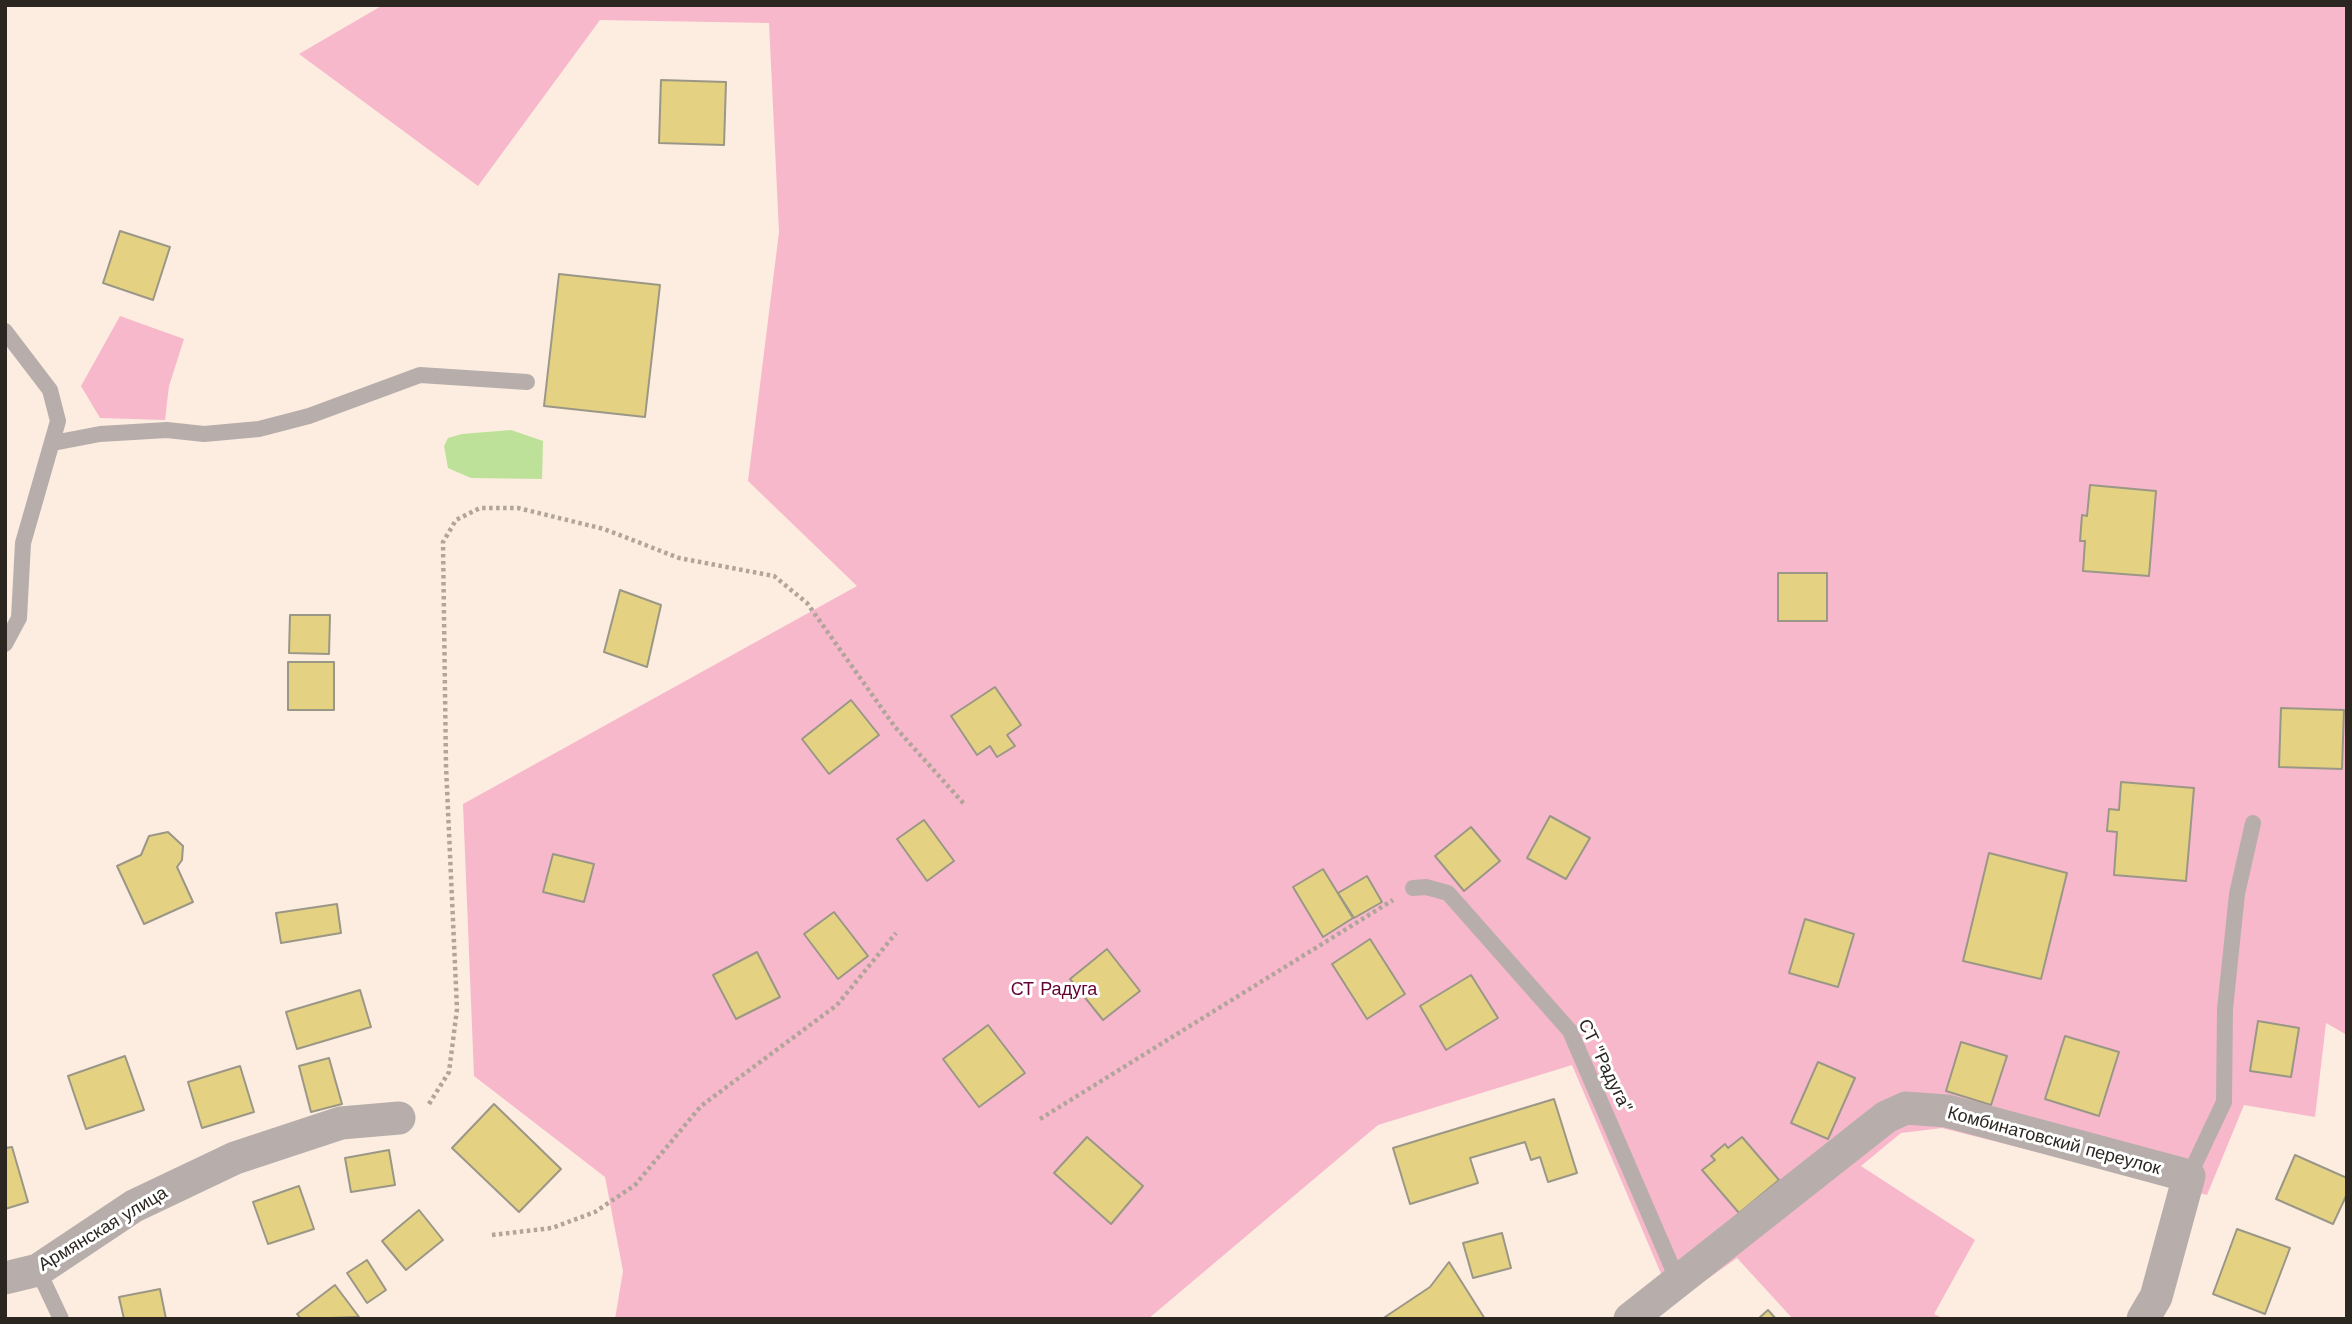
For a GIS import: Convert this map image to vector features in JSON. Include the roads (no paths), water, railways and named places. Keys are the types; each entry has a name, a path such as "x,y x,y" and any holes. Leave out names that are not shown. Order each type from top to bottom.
{"street":[{"name":"Комбинатовский переулок","path":"1630,1319 1886,1117 1906,1108 1947,1111 2189,1176"},
{"name":"Армянская улица","path":"5,1278 38,1270 134,1206 235,1158 341,1123 400,1118"},
{"path":"2143,1319 2156,1297 2189,1176"}],"lane":[{"path":"5,331 50,390 58,421 23,542 19,618 5,644"},
{"path":"53,443 167,430 204,434 259,429 309,416 420,375 527,382"},
{"path":"2189,1176 2224,1102 2227,997 2237,894 2253,823"},
{"name":"СТ \"Радуга\"","path":"1413,888 1426,887 1448,893 1570,1031 1678,1281"},
{"path":"38,1270 61,1319"}],"park label":[{"name":"СТ Радуга","path":"1054,990"}]}
